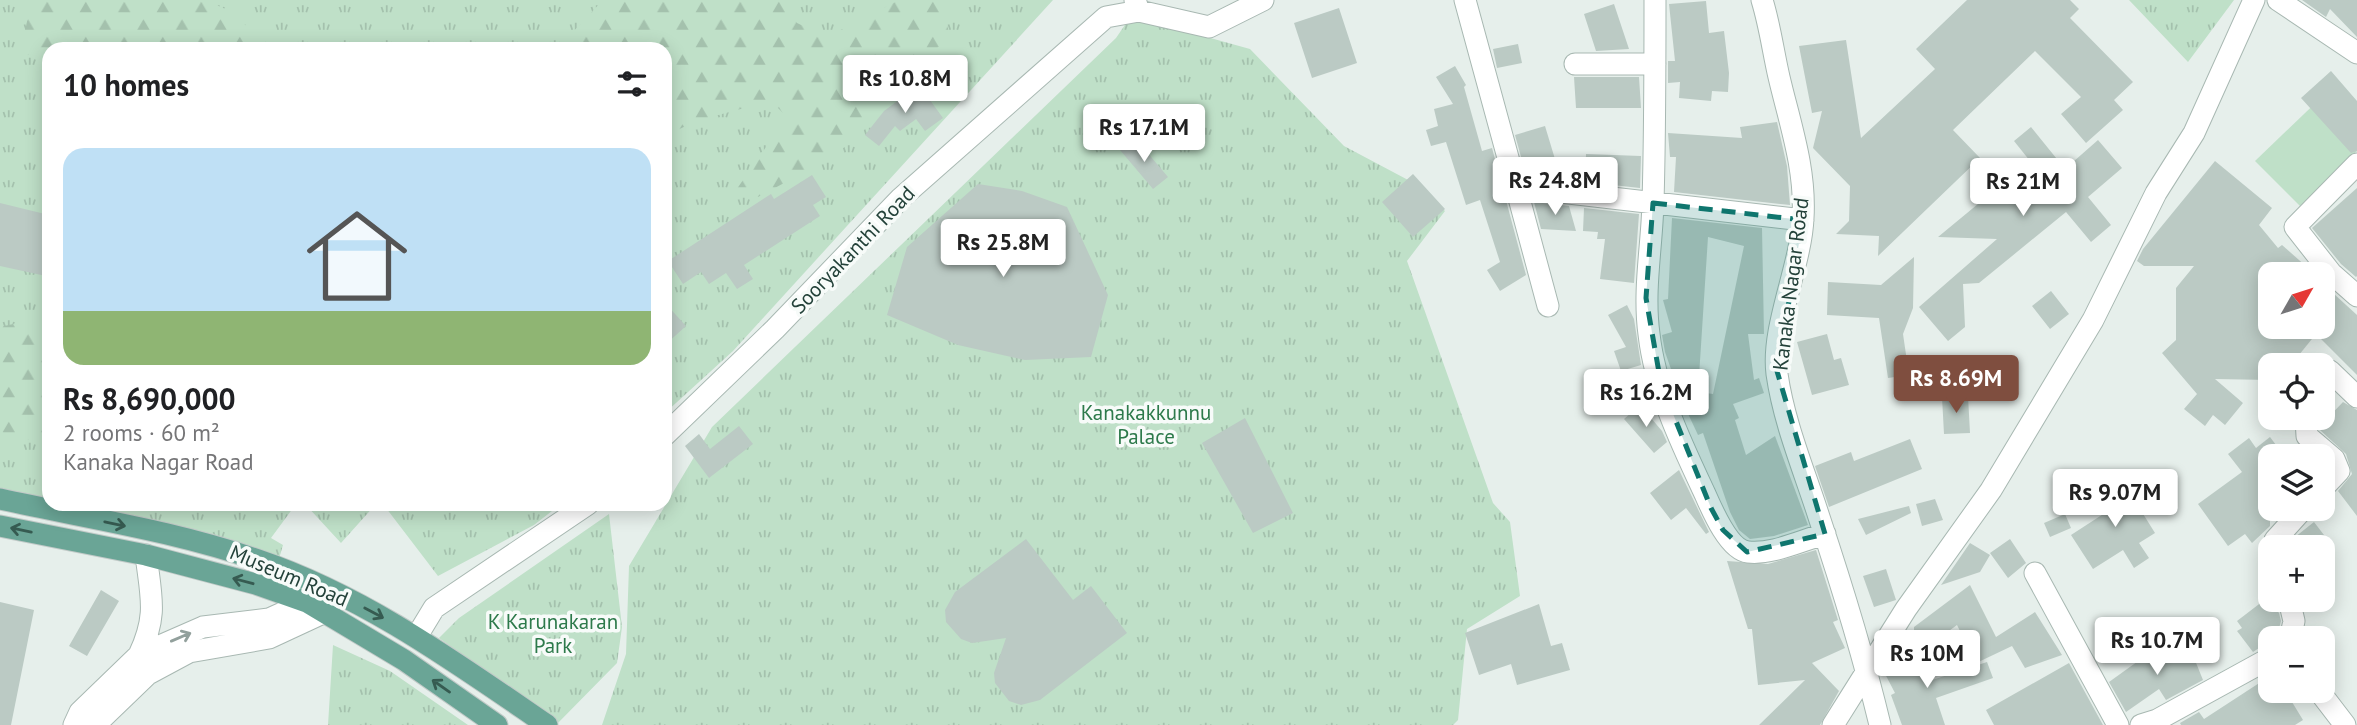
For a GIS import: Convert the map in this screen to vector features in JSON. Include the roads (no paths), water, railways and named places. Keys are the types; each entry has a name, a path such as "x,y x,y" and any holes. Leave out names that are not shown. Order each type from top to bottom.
{"main road":[{"name":"Museum Road","path":"0,499 42,508"},
{"name":"Museum Road","path":"56,511 213,545 280,568 417,636 547,725"},
{"name":"Museum Road","path":"0,526 146,555 256,584 316,607 404,660 497,725"}],"street":[{"path":"1137,6 1209,27 1263,0"},
{"path":"1465,0 1548,306"},
{"path":"1655,0 1653,203 1646,298 1649,336 1677,430 1717,519 1739,548 1747,552 1768,550 1825,534"},
{"name":"Kanaka Nagar Road","path":"1762,0 1798,148 1803,220 1781,331 1777,371 1786,418 1867,670 1880,725"},
{"path":"1833,725 1906,609 1991,489 2092,320 2156,194 2194,132 2254,0"},
{"path":"2278,0 2302,8 2357,53"},
{"name":"Sooryakanthi Road","path":"672,428 775,329 901,198 1106,17 1137,6"},
{"path":"1575,64 1655,64"},
{"path":"2357,164 2295,227 2331,274 2357,296"},
{"path":"1516,187 1803,220"},
{"path":"2335,375 2357,397"},
{"path":"2306,430 2306,436 2316,444"},
{"path":"417,636 434,608 578,511"},
{"path":"2280,535 2292,521"},
{"path":"74,725 80,712 139,654 150,630 153,603 146,555"},
{"path":"2035,573 2118,725"},
{"path":"94,725 148,674 189,652 270,638 316,607 331,591"},
{"path":"139,654 203,627 269,619 316,607"},
{"path":"2141,725 2157,720 2258,665"},
{"path":"2328,703 2345,725"}],"park label":[{"name":"Kanakakkunnu Palace","path":"1146,425"},
{"name":"K Karunakaran Park","path":"553,634"}]}
